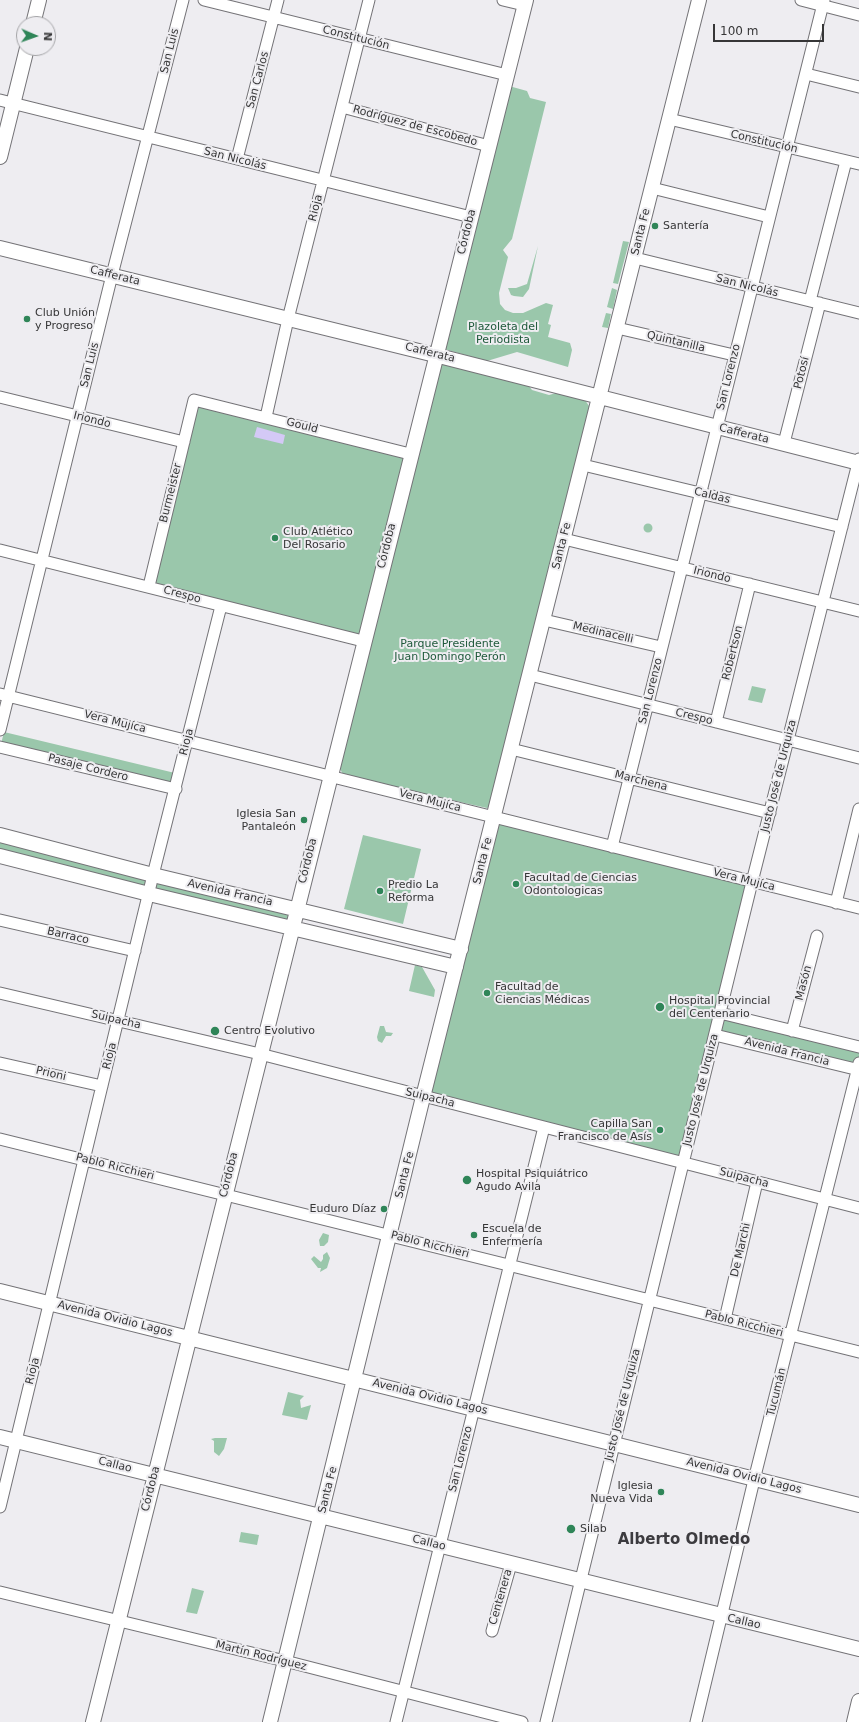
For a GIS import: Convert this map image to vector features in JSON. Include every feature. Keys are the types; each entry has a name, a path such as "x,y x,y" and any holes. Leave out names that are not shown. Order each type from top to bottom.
{"main road":[{"path":"35,16 39,0"},
{"name":"Santa Fe","path":"270,1722 423,1097 699,0"},
{"name":"Córdoba","path":"93,1722 224,1194 525,3"},
{"path":"0,157 7,101 24,56"},
{"name":"Cafferata","path":"0,248 288,318 784,444 859,461"},
{"name":"Avenida Francia","path":"0,835 153,875 461,949"},
{"name":"Avenida Francia","path":"0,856 149,894 456,967"},
{"name":"Avenida Ovidio Lagos","path":"0,1291 859,1505"},
{"name":"Callao","path":"0,1437 859,1649"},
{"path":"854,1722 859,1701"}],"street":[{"name":"San Luis","path":"0,730 4,694 42,561 112,275 183,0"},
{"name":"Constitución","path":"204,0 507,75"},
{"name":"San Carlos","path":"237,159 278,0"},
{"name":"Rioja","path":"266,417 288,318 369,0"},
{"path":"503,0 525,3"},
{"path":"801,0 823,3 859,15"},
{"name":"San Lorenzo","path":"612,847 699,493 823,3"},
{"path":"806,74 859,87"},
{"name":"San Nicolás","path":"7,101 471,217"},
{"name":"Rodríguez de Escobedo","path":"342,107 489,146"},
{"name":"Constitución","path":"669,119 859,164"},
{"name":"Potosí","path":"784,444 846,161"},
{"path":"652,188 770,217"},
{"name":"San Nicolás","path":"635,258 859,313"},
{"name":"Quintanilla","path":"617,328 734,355"},
{"name":"Iriondo","path":"0,397 184,442"},
{"name":"Gould","path":"194,400 410,454"},
{"name":"Burmeister","path":"148,586 194,400"},
{"name":"Justo José de Urquiza","path":"546,1722 752,882 859,461"},
{"name":"Caldas","path":"583,465 842,528"},
{"name":"Iriondo","path":"564,538 859,611"},
{"name":"Crespo","path":"0,550 363,641"},
{"name":"Robertson","path":"716,722 750,584"},
{"name":"Rioja","path":"0,1507 153,875 176,789 221,606"},
{"name":"Medinacelli","path":"544,620 661,647"},
{"name":"Crespo","path":"530,675 859,758"},
{"name":"Vera Mujíca","path":"4,694 859,908"},
{"name":"Pasaje Cordero","path":"0,747 176,789"},
{"name":"Marchena","path":"511,749 770,813"},
{"path":"836,902 859,809"},
{"name":"Barraco","path":"0,920 135,951"},
{"name":"Masón","path":"792,1031 817,936"},
{"name":"Suipacha","path":"0,993 260,1054 859,1208"},
{"name":"Avenida Francia","path":"720,1013 859,1047"},
{"name":"Avenida Francia","path":"715,1035 858,1068"},
{"name":"Prioni","path":"0,1063 102,1086"},
{"name":"Tucumán","path":"696,1722 754,1480 792,1335 858,1068"},
{"name":"San Lorenzo","path":"396,1722 544,1127"},
{"name":"Pablo Ricchieri","path":"0,1139 859,1352"},
{"name":"De Marchi","path":"725,1319 757,1182"},
{"name":"Centenera","path":"492,1631 511,1564"},
{"name":"Martín Rodríguez","path":"0,1592 118,1622 285,1661 403,1693 522,1722"}],"green space":[{"name":"Plazoleta del Periodista","path":"509,86 527,91 530,98 546,102 512,239 503,250 508,257 499,293 500,304 505,310 513,313 523,313 546,303 553,305 548,324 551,325 548,337 570,343 572,350 568,367 517,352 487,361 444,349"},
{"path":"623,241 629,242 618,284 613,283"},
{"path":"538,246 529,289 523,297 511,295 508,288 516,288 527,284"},
{"path":"612,288 617,290 613,309 607,307"},
{"path":"606,313 611,314 608,328 602,327"},
{"name":"Parque Presidente Juan Domingo Perón","path":"444,364 526,382 532,390 549,395 560,392 585,400 591,409 489,807 487,808 344,776 340,769 441,366"},
{"name":"Club Atlético Del Rosario","path":"194,400 410,454 363,641 149,586"},
{"path":"648,523 653,528 648,533 643,528"},
{"path":"752,686 766,689 762,703 748,700"},
{"path":"4,732 175,773 172,784 1,744"},
{"path":"494,817 752,882 720,1013 859,1047 859,1070 715,1035 684,1162 423,1097"},
{"path":"0,835 296,909 292,927 0,856"},
{"name":"Predio La Reforma","path":"363,835 421,849 403,924 344,909"},
{"path":"415,965 422,967 435,990 434,997 409,991"},
{"path":"380,1026 384,1026 386,1032 393,1033 391,1036 386,1036 382,1043 378,1041 377,1037"},
{"path":"323,1233 329,1235 328,1242 324,1246 320,1246 319,1240"},
{"path":"327,1252 330,1258 327,1268 320,1272 321,1268 318,1268 311,1259 314,1256 321,1262 323,1255"},
{"path":"288,1392 304,1396 300,1400 301,1408 311,1405 307,1420 282,1415"},
{"path":"227,1438 224,1449 219,1456 214,1452 214,1441 211,1439"},
{"path":"241,1532 259,1535 257,1545 239,1542"},
{"path":"192,1588 204,1591 197,1614 186,1612"}],"shaded area":[{"path":"257,427 285,435 283,444 254,437"}],"place":[{"name":"Santería","path":"655,226"},
{"name":"Club Unión y Progreso","path":"27,319"},
{"name":"Club Atlético Del Rosario","path":"275,538"},
{"name":"Iglesia San Pantaleón","path":"304,820"},
{"name":"Facultad de Ciencias Odontologicas","path":"516,884"},
{"name":"Predio La Reforma","path":"380,891"},
{"name":"Facultad de Ciencias Médicas","path":"487,993"},
{"name":"Hospital Provincial del Centenario","path":"660,1007"},
{"name":"Centro Evolutivo","path":"215,1031"},
{"name":"Capilla San Francisco de Asís","path":"660,1130"},
{"name":"Hospital Psiquiátrico Agudo Avila","path":"467,1180"},
{"name":"Euduro Díaz","path":"384,1209"},
{"name":"Escuela de Enfermería","path":"474,1235"},
{"name":"Iglesia Nueva Vida","path":"661,1492"},
{"name":"Silab","path":"571,1529"}],"district":[{"name":"Alberto Olmedo","path":"684,1540"}]}
